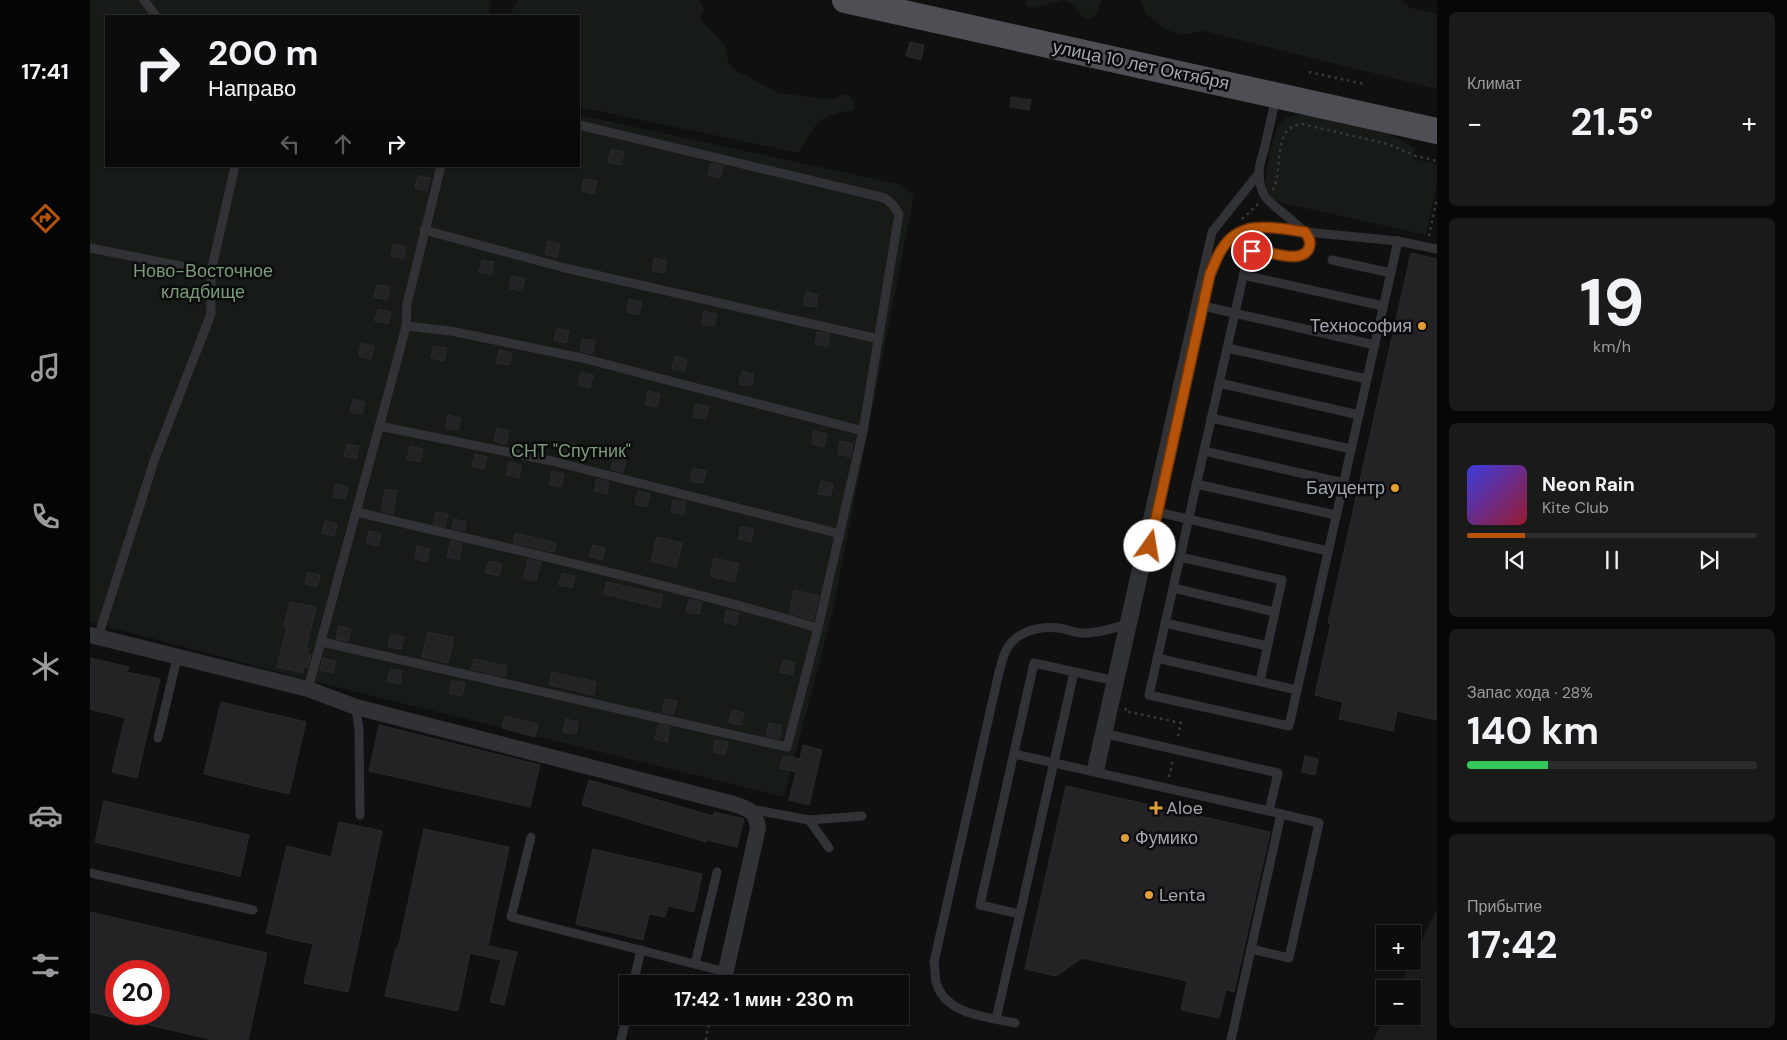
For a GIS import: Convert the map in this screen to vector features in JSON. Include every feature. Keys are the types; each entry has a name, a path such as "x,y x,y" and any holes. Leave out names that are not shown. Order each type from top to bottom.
{"main road":[{"name":"улица 10 лет Октября","path":"845,0 1437,131"}],"street":[{"path":"94,636 308,690 356,707 724,801 748,809 757,817 758,828 725,975"}],"lane":[{"path":"144,0 155,15"},
{"path":"1095,772 1112,680 1212,232 1259,173 1276,95"},
{"path":"322,642 787,747 818,628 863,431 899,214 885,198 580,125"},
{"path":"94,636 155,458 211,314 211,272 235,167"},
{"path":"308,690 406,326 407,304 441,167"},
{"path":"1259,173 1265,197 1305,232 1310,239 1310,246 1305,254 1297,258 1260,250 1252,251 1248,255 1149,695 1289,726 1398,240"},
{"path":"1095,772 1108,734 1210,274 1222,249 1231,237 1246,228 1255,227 1398,240 1437,249"},
{"path":"424,230 565,268 879,339"},
{"path":"90,248 211,272"},
{"path":"1332,260 1391,273"},
{"path":"1243,275 1383,306"},
{"path":"1203,306 1374,345"},
{"path":"406,326 451,331 582,358 863,431"},
{"path":"1227,348 1367,380"},
{"path":"1219,383 1359,415"},
{"path":"1211,418 1351,450"},
{"path":"379,426 552,461 840,534"},
{"path":"1204,451 1344,483"},
{"path":"1196,484 1336,515"},
{"path":"356,512 610,573 772,614 818,628"},
{"path":"1157,512 1328,551"},
{"path":"1180,557 1282,580 1260,681"},
{"path":"1173,588 1275,612"},
{"path":"1165,623 1267,646"},
{"path":"1015,1023 965,1012 947,1001 936,983 934,962 997,682 1006,651 1015,640 1026,632 1040,628 1058,628 1082,633 1124,625"},
{"path":"158,738 177,658"},
{"path":"1157,658 1297,690"},
{"path":"1020,914 980,906 1034,663 1112,680"},
{"path":"996,1019 1074,672"},
{"path":"356,707 360,730 360,816"},
{"path":"1108,734 1278,772 1269,811"},
{"path":"1014,754 1319,823 1289,958 1251,949"},
{"path":"748,809 809,820 862,816"},
{"path":"1230,1040 1281,814"},
{"path":"809,820 829,848"},
{"path":"531,837 511,917 695,964 718,975"},
{"path":"695,964 717,872"},
{"path":"90,873 253,910"},
{"path":"635,975 641,950"},
{"path":"620,1040 624,1025"}],"path":[{"path":"1309,72 1364,84"},
{"path":"1236,224 1274,188 1282,139 1286,130 1292,125 1302,124 1388,144 1416,156 1437,161"},
{"path":"1426,247 1437,198"},
{"path":"706,1040 708,1025"}],"shaded area":[{"path":"1437,909 1437,1040 1373,1040 1380,1025 1421,1025 1421,980 1402,980 1407,970 1421,970 1421,942"}],"green space":[{"name":"СНТ \"Спутник\"","path":"90,0 491,0 488,15 105,15 105,167 580,167 580,115 898,184 914,195 832,615 784,797 311,681 90,622"},
{"path":"517,0 699,0 704,9 700,17 705,25 725,45 728,62 735,70 779,93 826,99 835,99 841,94 850,96 855,103 853,110 831,116 819,123 799,153 580,107 580,15 510,15"},
{"path":"1026,0 1064,0 1034,8 1027,6"},
{"path":"1064,0 1101,0 1096,15 1089,19 1082,16 1072,4"},
{"path":"1140,0 1401,0 1409,7 1437,14 1437,89 1204,31 1181,35 1167,30 1146,14"},
{"path":"1306,114 1389,134 1415,148 1413,159 1437,164 1437,183 1426,235 1283,203 1270,197 1266,187 1267,168 1278,127 1286,118"}],"building":[{"path":"910,42 924,45 921,60 906,56"},
{"path":"1011,97 1031,100 1029,110 1010,107"},
{"path":"611,149 624,152 621,165 608,162"},
{"path":"711,163 723,166 720,178 708,175"},
{"path":"418,176 430,178 427,191 415,188"},
{"path":"584,179 597,181 594,194 582,191"},
{"path":"548,241 560,244 557,257 545,254"},
{"path":"393,244 406,247 403,259 391,256"},
{"path":"1411,253 1437,259 1437,720 1397,711 1393,731 1339,719 1343,702 1315,695 1331,623 1328,623"},
{"path":"654,258 667,261 664,273 652,271"},
{"path":"482,260 494,262 491,275 479,272"},
{"path":"512,276 525,279 522,291 509,288"},
{"path":"377,285 390,287 387,300 374,297"},
{"path":"806,292 818,295 816,307 803,305"},
{"path":"629,299 642,302 639,315 627,312"},
{"path":"378,309 391,312 388,324 375,321"},
{"path":"704,311 717,314 714,326 701,324"},
{"path":"557,328 569,331 566,343 554,340"},
{"path":"817,332 830,334 827,347 815,344"},
{"path":"582,339 595,341 592,354 580,351"},
{"path":"361,343 374,346 371,359 359,356"},
{"path":"434,346 447,348 444,361 431,358"},
{"path":"499,350 512,353 509,365 496,363"},
{"path":"675,356 687,359 684,371 672,369"},
{"path":"742,371 754,374 752,386 739,384"},
{"path":"581,372 593,375 590,388 578,385"},
{"path":"648,391 660,394 657,407 645,404"},
{"path":"353,399 365,402 362,414 350,412"},
{"path":"696,404 709,407 706,419 693,417"},
{"path":"448,415 461,418 458,430 445,428"},
{"path":"497,428 509,431 506,444 494,441"},
{"path":"814,431 827,434 824,447 812,444"},
{"path":"564,441 576,444 573,456 561,453"},
{"path":"840,441 853,444 850,457 838,454"},
{"path":"347,444 359,446 356,459 344,456"},
{"path":"410,446 423,449 420,462 407,459"},
{"path":"475,454 487,457 484,469 472,466"},
{"path":"614,457 626,460 623,473 611,469"},
{"path":"509,462 521,465 519,478 506,475"},
{"path":"693,468 706,471 703,483 690,481"},
{"path":"552,471 564,474 561,487 549,484"},
{"path":"597,479 609,482 607,494 594,491"},
{"path":"821,481 833,484 831,496 818,494"},
{"path":"335,484 348,487 345,499 333,497"},
{"path":"385,489 397,491 393,514 381,511"},
{"path":"638,491 650,494 647,507 635,504"},
{"path":"673,500 686,502 683,515 671,512"},
{"path":"436,512 448,514 445,527 433,524"},
{"path":"454,519 466,522 464,531 452,528"},
{"path":"325,521 337,524 334,536 322,533"},
{"path":"741,527 754,529 751,542 738,539"},
{"path":"369,531 381,534 378,546 366,543"},
{"path":"515,533 556,543 554,552 513,543"},
{"path":"657,537 682,543 676,567 651,561"},
{"path":"451,541 462,543 459,560 447,557"},
{"path":"593,545 605,548 602,560 590,557"},
{"path":"417,546 430,549 427,562 415,559"},
{"path":"714,558 739,564 734,582 710,576"},
{"path":"528,559 541,562 536,581 524,578"},
{"path":"489,561 502,564 499,576 486,573"},
{"path":"308,572 320,575 317,587 305,584"},
{"path":"562,573 575,576 572,588 559,585"},
{"path":"607,582 663,595 660,608 604,594"},
{"path":"794,590 819,596 813,620 789,613"},
{"path":"689,599 702,602 699,614 686,612"},
{"path":"290,602 316,607 306,648 309,649 307,654 311,655 307,668 304,667 303,673 277,667 287,627 284,626"},
{"path":"726,610 739,613 736,625 724,622"},
{"path":"339,626 351,629 348,641 336,639"},
{"path":"428,632 454,638 448,663 422,657"},
{"path":"391,634 404,637 401,649 388,647"},
{"path":"90,658 129,667 127,672 160,679 137,778 112,772 125,718 90,709"},
{"path":"323,658 336,661 333,673 320,670"},
{"path":"474,659 507,666 505,677 471,669"},
{"path":"783,660 795,663 792,675 780,672"},
{"path":"390,669 402,671 400,684 387,681"},
{"path":"552,672 596,682 594,695 549,685"},
{"path":"452,681 465,683 462,696 449,693"},
{"path":"665,699 677,701 673,715 662,712"},
{"path":"221,702 306,722 289,794 204,774"},
{"path":"732,710 744,713 741,725 729,722"},
{"path":"505,716 538,724 535,737 502,728"},
{"path":"566,719 578,722 576,734 563,732"},
{"path":"769,723 782,726 779,739 766,736"},
{"path":"659,724 670,727 667,742 655,739"},
{"path":"379,725 540,765 530,807 369,771"},
{"path":"715,740 728,742 725,755 713,752"},
{"path":"803,745 822,750 809,805 789,800 796,772 780,768 783,756 800,759"},
{"path":"1305,756 1318,759 1315,775 1302,772"},
{"path":"589,780 713,816 714,812 744,819 737,847 707,840 706,842 582,805"},
{"name":"Lenta","path":"1066,786 1270,832 1234,992 1226,990 1219,1018 1181,1010 1187,981 1082,958 1056,976 1025,969"},
{"path":"104,801 249,835 240,876 95,842"},
{"path":"339,822 382,831 348,992 304,983 313,944 266,933 287,846 331,857"},
{"path":"424,829 509,847 488,946 517,952 504,1005 490,1002 501,960 470,953 458,1011 385,996 396,948 398,949"},
{"path":"593,849 702,874 694,912 668,906 665,917 649,914 643,940 576,924"},
{"path":"90,912 267,953 248,1040 214,1040 149,1025 170,1025 170,960 105,960 105,1015 90,1012"}],"place":[{"name":"Технософия","path":"1422,326"},
{"name":"Бауцентр","path":"1395,488"},
{"name":"Aloe","path":"1156,808"},
{"name":"Фумико","path":"1125,838"},
{"name":"Lenta","path":"1149,895"}],"route":[{"path":"1150,546 1210,274 1222,249 1231,237 1246,228 1273,228 1305,232 1310,239 1310,246 1305,254 1297,258 1260,250 1252,251"}],"park label":[{"name":"Ново-Восточное кладбище","path":"203,281"}]}
